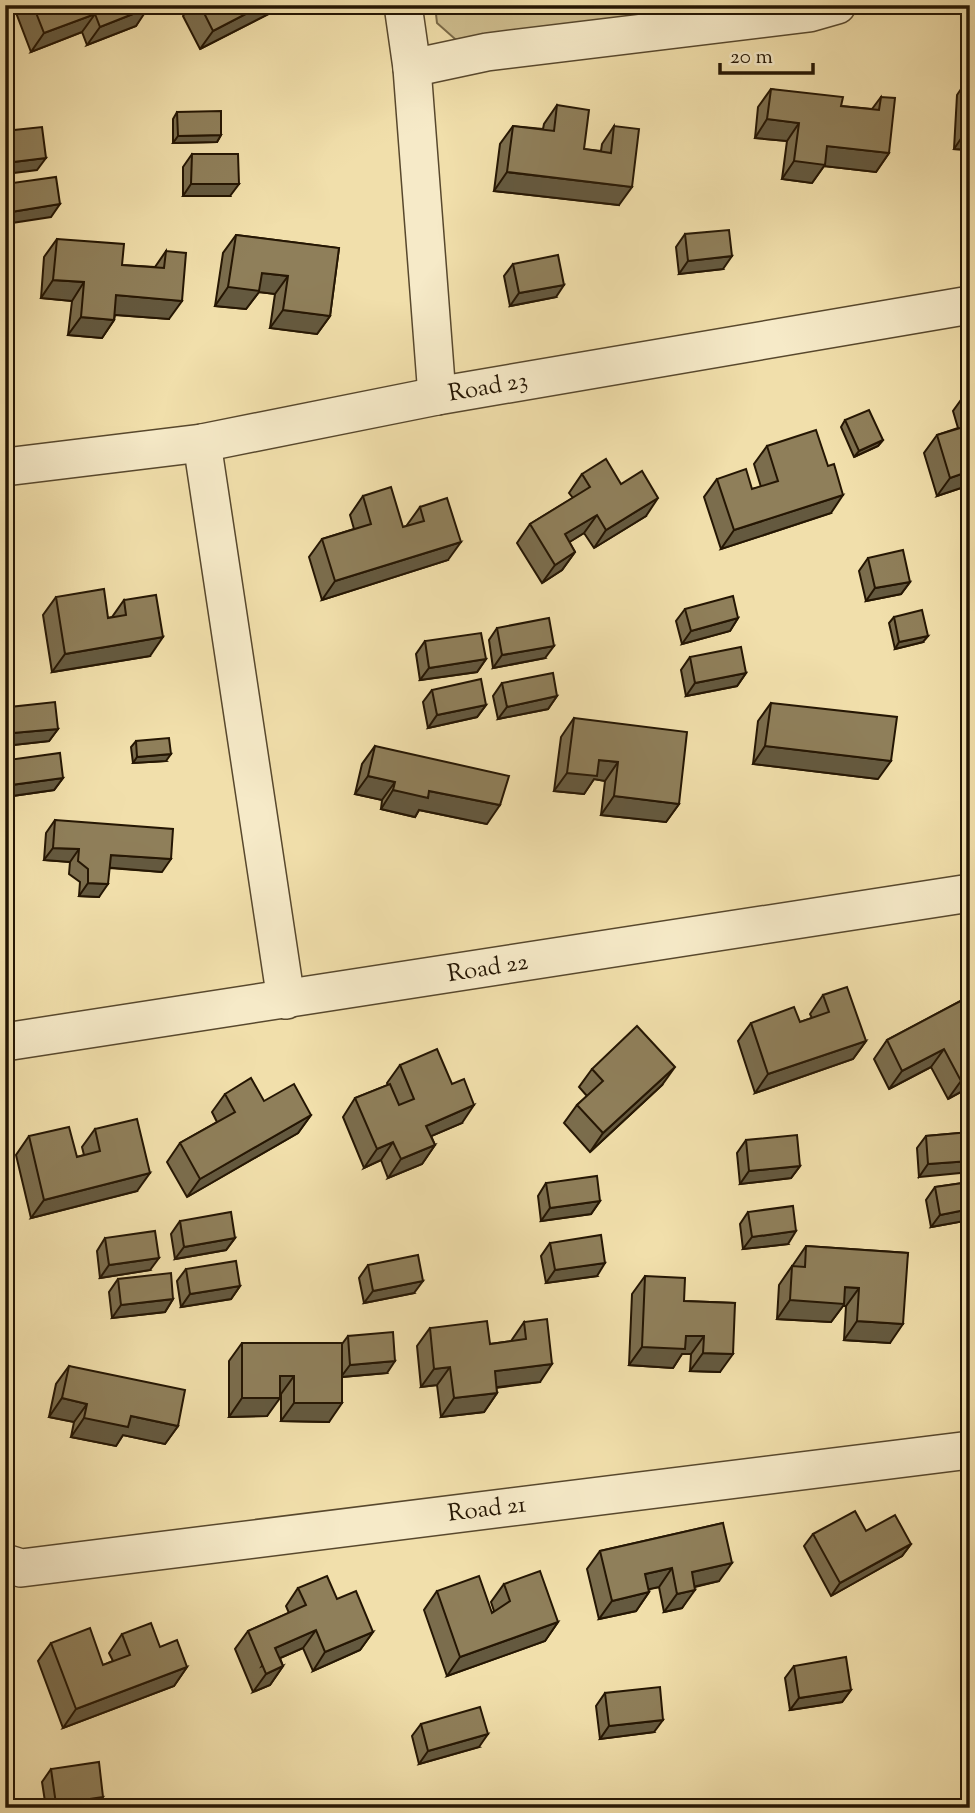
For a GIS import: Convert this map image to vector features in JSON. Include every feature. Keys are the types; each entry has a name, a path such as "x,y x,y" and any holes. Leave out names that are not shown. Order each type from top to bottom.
{"street":[{"path":"403,5 412,68 437,396"},
{"path":"412,68 486,52 809,13 837,5"},
{"name":"Road 23","path":"5,467 202,443 437,396 970,305"},
{"path":"202,443 286,1000"},
{"name":"Road 22","path":"5,1042 970,893"},
{"name":"Road 21","path":"5,1563 21,1568 970,1450"}],"shaded area":[{"path":"435,5 837,5 487,52 455,39 437,23"}],"building":[{"path":"33,5 148,5 148,8 100,27 95,14 44,33"},
{"path":"200,5 263,5 213,31"},
{"path":"969,77 970,131 966,131"},
{"path":"771,89 843,97 841,106 879,110 881,97 895,98 889,153 827,146 825,165 794,161 799,123 767,119"},
{"path":"557,105 589,110 584,149 611,153 614,126 639,129 632,187 507,172 513,126 554,131"},
{"path":"221,111 221,135 178,136 177,112"},
{"path":"42,127 46,158 5,163 5,131"},
{"path":"192,154 238,154 239,184 191,184"},
{"path":"56,177 60,204 5,213 5,184"},
{"path":"729,230 732,256 688,261 685,234"},
{"path":"236,235 339,248 330,316 283,310 288,276 262,273 259,291 228,287"},
{"path":"57,239 124,244 122,265 164,268 166,251 186,253 182,301 116,295 114,320 81,317 84,282 53,280"},
{"path":"558,255 564,285 519,293 513,264"},
{"path":"869,410 883,440 859,451 845,420"},
{"path":"970,425 970,471 950,478 937,435"},
{"path":"816,430 828,466 834,464 843,495 734,530 717,479 746,469 752,489 778,481 767,446"},
{"path":"606,459 621,484 642,471 658,498 606,530 597,515 565,534 575,552 555,565 530,524 590,487 582,474"},
{"path":"391,487 403,527 424,521 420,507 447,498 461,542 335,581 322,539 371,524 363,496"},
{"path":"903,550 910,582 875,588 868,558"},
{"path":"104,589 108,618 126,615 124,600 156,595 163,637 65,654 56,597"},
{"path":"733,596 738,618 691,631 685,609"},
{"path":"922,610 928,636 899,642 894,617"},
{"path":"549,618 554,646 502,655 497,628"},
{"path":"481,633 486,659 429,668 425,641"},
{"path":"741,647 746,673 695,683 690,657"},
{"path":"553,673 557,696 507,707 502,683"},
{"path":"481,679 486,705 437,715 432,690"},
{"path":"55,702 58,729 13,733 10,707"},
{"path":"771,703 897,717 891,761 765,746"},
{"path":"574,718 687,732 679,804 614,796 618,762 599,760 597,776 567,773"},
{"path":"169,738 171,754 137,757 136,741"},
{"path":"375,746 509,776 500,805 429,791 428,798 393,790 395,782 368,776"},
{"path":"60,753 63,778 11,785 8,760"},
{"path":"55,820 173,829 171,859 111,855 108,884 88,883 88,869 78,861 79,849 53,848"},
{"path":"847,987 866,1041 768,1074 751,1023 794,1007 800,1022 829,1012 823,995"},
{"path":"970,996 970,1076 961,1081 944,1049 902,1071 887,1040"},
{"path":"637,1026 675,1067 603,1133 577,1105 603,1081 592,1069"},
{"path":"437,1049 452,1084 464,1079 474,1105 426,1126 435,1145 401,1159 393,1142 377,1149 355,1098 390,1084 399,1105 414,1099 400,1065"},
{"path":"251,1078 264,1101 294,1084 311,1115 200,1179 180,1143 235,1112 225,1094"},
{"path":"137,1119 150,1173 44,1200 29,1136 69,1127 77,1157 100,1151 95,1129"},
{"path":"970,1132 970,1161 928,1164 926,1136"},
{"path":"797,1135 800,1166 749,1171 746,1140"},
{"path":"597,1176 600,1201 550,1208 546,1183"},
{"path":"970,1182 970,1209 940,1215 935,1187"},
{"path":"793,1206 796,1231 752,1237 748,1212"},
{"path":"231,1212 235,1238 184,1247 180,1221"},
{"path":"155,1231 159,1258 109,1265 105,1238"},
{"path":"601,1235 605,1263 555,1270 550,1243"},
{"path":"806,1246 908,1253 903,1324 857,1321 859,1288 845,1287 844,1304 790,1300 792,1266 805,1267"},
{"path":"418,1255 423,1281 373,1291 368,1265"},
{"path":"236,1261 240,1286 190,1294 186,1269"},
{"path":"171,1273 173,1299 121,1305 118,1279"},
{"path":"645,1276 685,1278 684,1301 735,1303 733,1354 703,1353 704,1336 686,1336 685,1349 642,1347"},
{"path":"547,1319 552,1364 495,1371 497,1393 454,1398 450,1367 434,1369 430,1328 487,1321 490,1344 526,1339 524,1322"},
{"path":"393,1332 395,1361 350,1365 348,1336"},
{"path":"242,1343 342,1343 342,1403 294,1403 294,1376 280,1376 280,1398 242,1398"},
{"path":"69,1366 185,1390 178,1426 131,1416 128,1427 84,1418 87,1404 62,1398"},
{"path":"855,1511 866,1531 895,1515 911,1544 840,1583 813,1534"},
{"path":"723,1523 732,1563 692,1572 695,1590 677,1594 672,1568 645,1574 649,1592 612,1601 600,1551"},
{"path":"540,1571 558,1622 460,1657 437,1591 479,1576 492,1613 510,1601 504,1584"},
{"path":"327,1576 337,1599 356,1591 373,1632 325,1652 316,1630 275,1648 283,1666 266,1674 248,1631 306,1605 298,1588"},
{"path":"151,1623 160,1647 177,1640 187,1667 76,1709 51,1643 90,1628 103,1665 130,1655 122,1634"},
{"path":"846,1657 851,1690 799,1698 794,1666"},
{"path":"660,1687 663,1720 609,1726 605,1693"},
{"path":"480,1707 488,1734 428,1751 421,1724"},
{"path":"99,1762 103,1797 56,1804 51,1769"}]}
